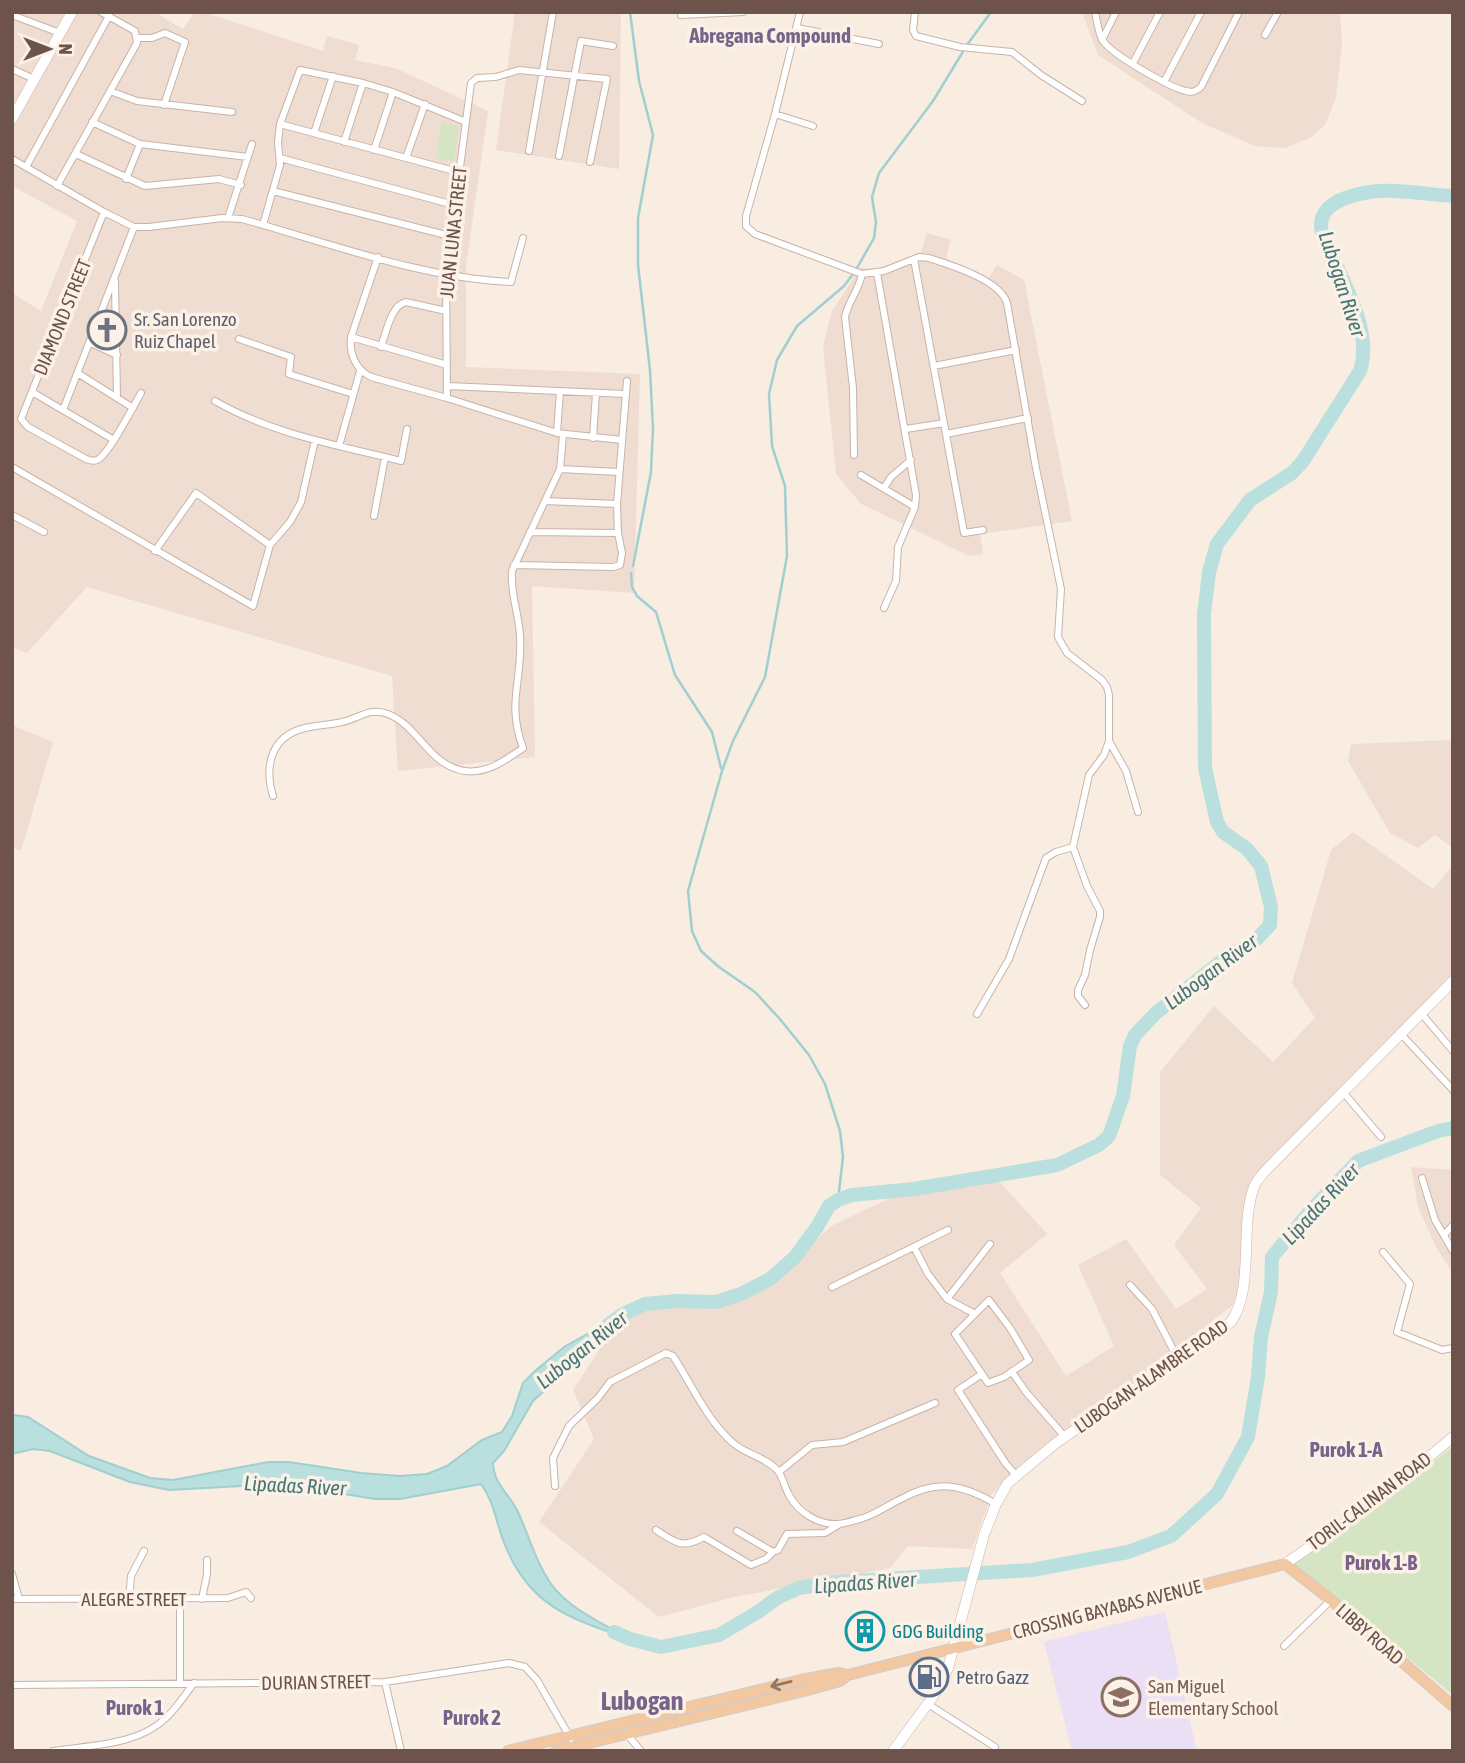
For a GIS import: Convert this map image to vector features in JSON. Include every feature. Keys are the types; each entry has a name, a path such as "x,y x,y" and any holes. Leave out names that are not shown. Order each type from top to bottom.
{"main road":[{"name":"LIBBY ROAD","path":"1284,1564 1331,1600 1453,1706"},
{"name":"CROSSING BAYABAS AVENUE","path":"508,1751 572,1744 626,1734 804,1691 840,1681 848,1675 1284,1564"},
{"name":"CROSSING BAYABAS AVENUE","path":"556,1751 572,1744 801,1680 839,1673 848,1675"}],"street":[{"path":"12,119 72,12"},
{"path":"101,12 131,28 138,38"},
{"path":"529,150 552,12"},
{"path":"681,15 743,12"},
{"path":"800,12 746,216 746,226 755,234 862,274 877,273 924,257 936,260 998,289 1007,303 1061,589 1058,638 1067,653 1096,674 1107,687 1109,695 1109,741 1104,755 1089,775 1073,847 1087,886 1100,911 1085,975 1078,990 1078,996 1085,1005"},
{"path":"915,12 913,30 916,36 960,47 1012,52 1041,75 1083,101"},
{"path":"1095,12 1102,40 1109,48 1164,82 1188,92 1201,87 1239,12"},
{"path":"1102,40 1116,12"},
{"path":"1133,63 1160,12"},
{"path":"1164,82 1201,12"},
{"path":"1265,35 1278,12"},
{"path":"12,15 60,33"},
{"path":"26,167 109,16"},
{"path":"797,28 878,44"},
{"path":"138,38 152,38 164,33 185,42 164,105"},
{"path":"57,186 135,48 138,38"},
{"path":"559,156 581,41 613,46"},
{"path":"12,69 34,79"},
{"path":"263,225 280,158 280,124 298,71 304,69 363,83 466,121"},
{"name":"JUAN LUNA STREET","path":"447,398 446,274 471,83 477,78 496,77 519,70 542,73"},
{"path":"542,73 607,79 590,162"},
{"path":"314,133 333,76"},
{"path":"344,142 363,83"},
{"path":"110,91 130,99 164,105 232,112"},
{"path":"374,150 393,92"},
{"path":"406,159 425,104"},
{"path":"775,114 813,126"},
{"path":"92,122 140,144 248,157"},
{"path":"280,124 458,172"},
{"path":"125,178 140,144"},
{"path":"229,218 252,144"},
{"path":"76,153 125,178 150,187 219,179 241,185"},
{"path":"280,158 454,205"},
{"path":"12,159 104,212 134,226 149,227 229,218 446,274 480,280 511,282 523,238"},
{"path":"273,191 450,236"},
{"name":"DIAMOND STREET","path":"104,212 21,415 22,421 28,427 90,461 102,457 114,440"},
{"path":"64,410 134,226"},
{"path":"378,257 351,337 351,350 360,371 371,377 560,434 622,440"},
{"path":"914,259 964,533 983,530"},
{"path":"877,273 916,495 915,507 898,547 897,575 884,608"},
{"path":"855,455 853,388 845,317 846,310 858,290 862,274"},
{"path":"114,278 117,398"},
{"path":"382,347 400,303 446,311"},
{"path":"351,337 447,365"},
{"path":"239,339 291,357 289,374 353,394"},
{"path":"91,343 117,355"},
{"path":"934,366 1016,350"},
{"path":"339,446 360,371"},
{"path":"79,374 133,408"},
{"path":"514,565 617,567 622,560 617,505 627,382"},
{"path":"447,386 625,394"},
{"path":"273,796 268,766 271,755 280,742 291,733 305,728 347,721 366,712 384,713 400,720 435,756 463,771 493,767 523,748 514,715 521,648 512,583 514,565 560,469 560,391"},
{"path":"32,392 114,440 141,393"},
{"path":"593,438 596,393"},
{"path":"215,401 254,422 401,461 407,429"},
{"path":"946,434 1028,418"},
{"path":"905,429 944,423"},
{"path":"12,467 253,606 270,545 297,513 315,440"},
{"path":"374,516 385,457"},
{"path":"884,488 891,477 911,460"},
{"path":"560,469 620,472"},
{"path":"861,475 915,507"},
{"path":"155,551 196,492 270,545"},
{"path":"545,501 617,505"},
{"path":"12,514 44,532"},
{"path":"530,532 618,533"},
{"path":"1109,741 1126,771 1138,812"},
{"path":"977,1014 1009,959 1046,858 1073,847"},
{"name":"LUBOGAN-ALAMBRE ROAD","path":"893,1751 928,1704 944,1677 979,1552 996,1503 1016,1475 1065,1437 1223,1329 1238,1312 1242,1302 1248,1222 1254,1185 1270,1165 1453,981"},
{"path":"1421,1013 1453,1051"},
{"path":"1401,1034 1453,1090"},
{"path":"1343,1092 1381,1136"},
{"path":"1422,1178 1434,1220 1453,1251"},
{"path":"1444,1235 1453,1225"},
{"path":"832,1287 948,1230"},
{"path":"947,1299 990,1244"},
{"path":"914,1247 928,1274 947,1299 975,1314"},
{"path":"1382,1252 1410,1284 1397,1332 1442,1350 1453,1348"},
{"path":"1130,1285 1152,1309 1178,1359"},
{"path":"989,1300 1029,1360 1012,1372 988,1383 955,1334 975,1314 989,1300"},
{"path":"555,1486 553,1458 569,1426 598,1398 610,1382 666,1353 673,1356 724,1434 745,1452 767,1461 779,1472 798,1508 821,1521 838,1525"},
{"path":"1012,1372 1065,1437"},
{"path":"982,1374 958,1390 1016,1475"},
{"path":"779,1472 812,1445 843,1442 935,1404"},
{"name":"TORIL-CALINAN ROAD","path":"1284,1564 1372,1504 1453,1437"},
{"path":"656,1530 678,1544 692,1544 704,1537 751,1565 778,1550 785,1536 790,1533 825,1533 838,1525 870,1516 918,1491 944,1486 966,1488 996,1503"},
{"path":"737,1531 773,1552"},
{"path":"129,1599 131,1576 144,1551"},
{"path":"202,1599 207,1574 206,1560"},
{"path":"12,1574 16,1599"},
{"name":"ALEGRE STREET","path":"16,1599 202,1599 228,1598 246,1592 251,1598"},
{"path":"180,1599 180,1683"},
{"path":"1284,1646 1331,1600"},
{"name":"DURIAN STREET","path":"12,1685 385,1682 493,1664 517,1664 524,1667 537,1681 572,1744"},
{"path":"385,1682 401,1751"},
{"path":"52,1751 119,1741 143,1734 158,1725 175,1708 194,1683"},
{"path":"928,1704 995,1747"},
{"path":"626,1734 641,1751"},
{"path":"119,1741 121,1751"}],"shaded area":[{"path":"12,12 154,12 183,29 195,12 203,12 323,51 327,36 359,45 355,60 395,68 488,111 466,266 466,367 640,374 634,593 532,586 535,757 398,771 392,676 87,587 27,653 12,647 12,293 41,311 77,221 12,186"},
{"path":"515,12 621,12 619,169 496,150"},
{"path":"1082,12 1340,12 1342,43 1336,98 1325,125 1310,138 1285,148 1255,146 1202,123 1098,55"},
{"path":"927,233 951,240 946,258 989,278 997,265 1024,280 1072,521 980,534 983,554 969,556 861,504 836,474 823,347 832,311 860,268 877,269 921,252"},
{"path":"12,725 53,742 21,851 12,847"},
{"path":"1453,740 1453,848 1435,835 1418,848 1390,833 1348,761 1351,744"},
{"path":"1353,832 1433,889 1453,865 1453,981 1254,1181 1242,1298 992,1494 972,1549 908,1546 890,1568 734,1597 659,1617 539,1522 594,1439 573,1390 623,1314 764,1290 831,1226 924,1182 991,1172 1047,1234 1000,1273 1066,1376 1114,1346 1078,1265 1126,1239 1176,1309 1207,1289 1174,1245 1201,1208 1160,1175 1160,1072 1214,1006 1273,1062 1315,1018 1292,983 1331,850"},
{"path":"1411,1167 1453,1170 1453,1274 1435,1245 1418,1207"},
{"name":"San Miguel Elementary School","path":"1165,1612 1197,1751 1072,1751 1044,1642"},
{"path":"944,1661 926,1701 921,1698 912,1671"}],"green space":[{"path":"442,123 459,126 454,161 436,158"},
{"path":"1453,1446 1453,1695 1292,1563 1365,1517"}],"water":[{"path":"623,1314 533,1401 504,1451 493,1463 499,1483 517,1510 545,1575 558,1593 598,1622 630,1639 571,1617 540,1597 515,1566 481,1484 400,1499 375,1499 295,1486 169,1490 130,1482 50,1451 33,1449 12,1454 13,1415 28,1417 89,1456 150,1478 173,1480 268,1462 289,1462 400,1476 427,1474 447,1466 482,1440 502,1432 512,1416 523,1383 535,1371 564,1347"}],"waterway":[{"path":"630,12 639,81 653,135 638,218 638,265 650,370 653,428 651,472 633,566"},
{"path":"967,45 991,12"},
{"path":"857,268 874,238 876,222 872,197 879,173 933,101 964,50"},
{"name":"Lubogan River","path":"608,1325 623,1314 645,1304 716,1302 741,1294 770,1279 795,1257 829,1206 838,1200 852,1195 914,1189 1057,1165 1099,1145 1109,1136 1123,1096 1130,1046 1135,1035 1156,1013 1223,960 1255,941 1270,925 1271,907 1261,866 1247,849 1223,832 1217,822 1205,768 1204,614 1209,572 1217,544 1250,500 1292,473 1303,461 1360,371 1363,357 1361,328 1322,234 1321,223 1325,211 1345,198 1377,191 1453,196"},
{"path":"838,1200 843,1157 840,1131 825,1084 809,1055 755,992 701,951 692,931 688,891 722,771 733,741 765,677 787,556 785,486 772,446 769,394 777,360 797,326 844,286 853,274"},
{"path":"631,573 632,587 637,596 656,612 675,675 712,732 721,768"},
{"name":"Lipadas River","path":"614,1632 661,1647 719,1635 777,1598 799,1588 837,1582 1032,1570 1128,1552 1171,1536 1217,1494 1248,1437 1258,1377 1261,1337 1271,1292 1272,1257 1312,1209 1358,1161 1453,1128"}],"place":[{"name":"Sr. San Lorenzo Ruiz Chapel","path":"107,330"},
{"name":"GDG Building","path":"865,1631"},
{"name":"Petro Gazz","path":"929,1677"},
{"name":"San Miguel Elementary School","path":"1121,1697"}],"district":[{"name":"Abregana Compound","path":"770,36"},
{"name":"Purok 1-A","path":"1346,1450"},
{"name":"Purok 1-B","path":"1381,1563"},
{"name":"Lubogan","path":"642,1701"},
{"name":"Purok 1","path":"135,1708"},
{"name":"Purok 2","path":"472,1718"}]}
